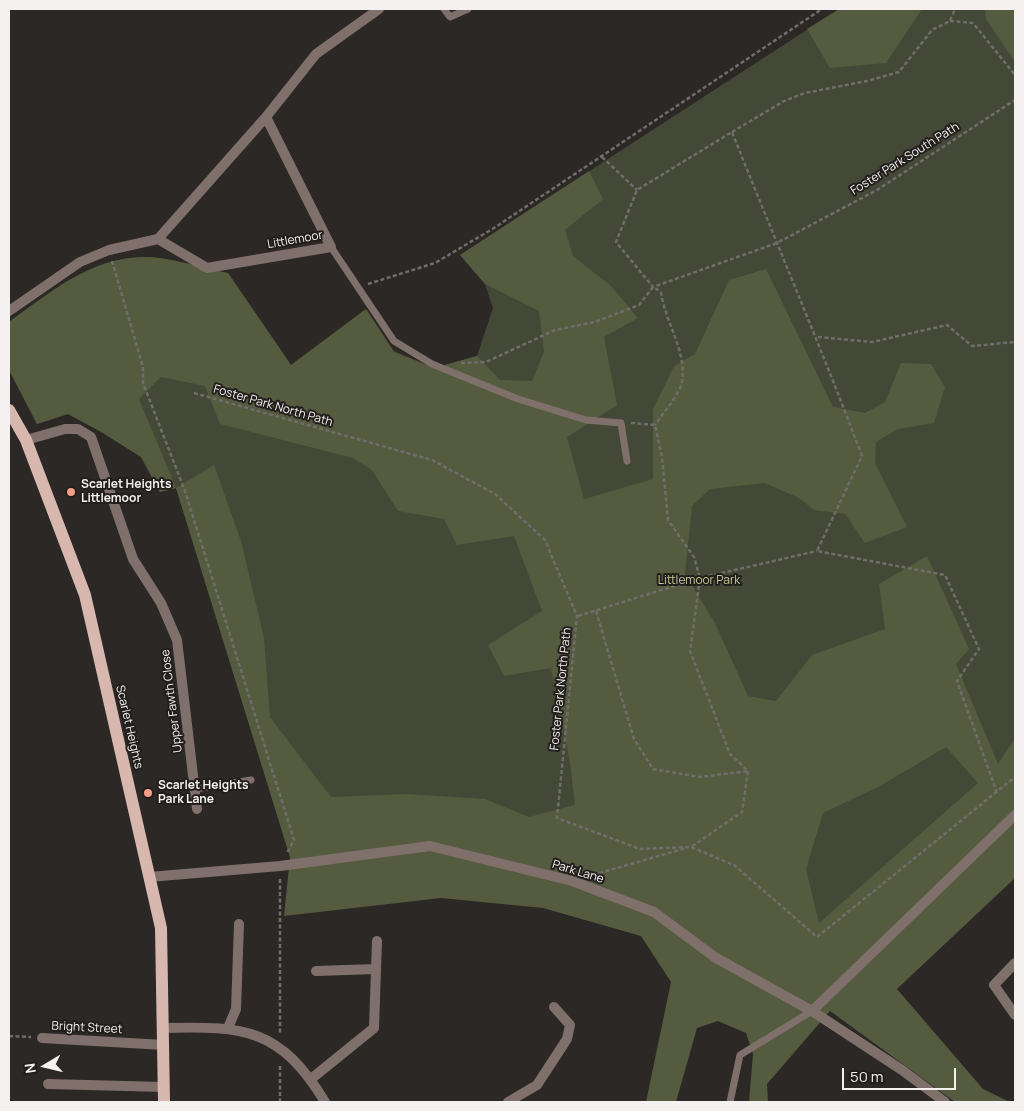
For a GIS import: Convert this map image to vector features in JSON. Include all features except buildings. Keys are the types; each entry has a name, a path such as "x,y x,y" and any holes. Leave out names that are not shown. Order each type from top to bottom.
{"main road":[{"name":"Scarlet Heights","path":"9,410 26,440 85,595 161,928 164,1102"}],"street":[{"path":"9,311 80,262 109,250 158,239 266,117 316,54 378,10"},
{"name":"Littlemoor","path":"158,239 208,268 331,247 266,117"},
{"name":"Upper Fawth Close","path":"26,440 65,429 78,429 91,438 133,559 161,603 177,640 197,809"},
{"path":"812,1011 1015,815"},
{"name":"Park Lane","path":"149,877 280,866 430,846 572,882 654,912 716,958 812,1011 902,1070 944,1102"},
{"path":"228,1028 236,1009 239,924"},
{"path":"311,1079 374,1028 377,942"},
{"path":"1015,963 994,985 1015,1015"},
{"path":"316,971 376,969"},
{"path":"508,1102 537,1085 567,1039 570,1025 554,1007"},
{"path":"164,1028 228,1028 249,1032 280,1047 311,1079 325,1102"},
{"name":"Bright Street","path":"42,1038 164,1045"},
{"path":"48,1084 164,1087"}],"lane":[{"path":"444,9 450,17 468,9"},
{"path":"331,247 359,286 394,341 432,364 518,400 586,420 621,422 628,461"},
{"path":"195,789 251,780"},
{"path":"730,1102 740,1055 812,1011"}],"path":[{"path":"359,286 435,263 602,157 822,9"},
{"path":"748,771 730,754 690,652 700,578 694,557 668,520 662,457 655,425 682,384 681,354 664,310 661,292 653,287 616,242 637,190 784,101 805,93 866,81 899,72 932,30 950,20 956,9"},
{"path":"950,20 973,23 1015,75"},
{"name":"Foster Park South Path","path":"653,287 777,243 877,190 1015,100"},
{"path":"732,132 818,337 862,456 817,551"},
{"path":"602,157 637,190"},
{"path":"109,250 143,367 143,383 184,491 294,840 280,866 280,1102"},
{"path":"459,363 486,362 555,330 604,319 639,305 653,287"},
{"path":"818,337 872,342 947,325 972,346 1015,342"},
{"name":"Foster Park North Path","path":"194,393 432,460 495,494 545,540 578,616 558,818 640,849 691,847 734,865 816,937 997,793"},
{"path":"621,422 655,425"},
{"path":"578,616 596,612 700,578 817,551 945,575 979,649 957,680 997,793 1015,777"},
{"path":"596,612 634,739 653,769 700,777 748,771"},
{"path":"572,882 691,847 742,812 748,771"},
{"name":"Bright Street","path":"9,1036 42,1038"}],"green space":[{"name":"Littlemoor Park","path":"839,9 1015,9 1015,806 814,997 643,893 290,857 176,488 160,492 141,457 68,414 37,424 9,370 9,322 56,288 89,270 125,259 154,257 228,273 291,365 366,309 394,351 434,368 477,356 493,308 485,284 460,255"},
{"path":"839,9 922,9 886,63 830,68 807,29"},
{"path":"985,9 1015,9 1015,62 986,19"},
{"path":"589,171 603,199 565,230 573,256 610,285 638,318 604,337 617,405 567,437 584,499 653,479 653,409 674,366 695,354 729,280 766,269 833,407 865,413 885,402 901,363 931,364 945,387 934,423 898,429 876,442 875,463 907,527 865,543 845,514 814,510 799,498 765,483 710,489 692,506 685,574 715,623 748,696 776,701 812,655 885,629 879,584 927,556 969,649 956,664 998,764 1015,738 1015,878 897,989 983,1089 1010,1102 955,1102 830,1011 767,1084 768,1102 749,1102 753,1054 746,1033 718,1021 697,1028 676,1102 646,1102 671,982 641,936 543,908 441,898 284,916 290,857 176,488 160,492 141,457 68,414 37,424 9,370 9,322 56,288 89,270 125,259 154,257 228,273 291,365 366,309 394,352 434,368 477,356 500,380 532,381 544,352 539,311 485,284 460,255","holes":["161,377 205,386 220,424 353,458 372,470 398,511 444,519 457,545 514,536 542,611 488,645 504,676 551,668 570,762 575,805 529,817 485,799 406,794 331,797 270,717 264,638 241,541 214,465 176,488 139,399","946,747 978,783 819,923 806,869 823,813 880,786"]}],"place":[{"name":"Scarlet Heights Littlemoor","path":"71,492"},
{"name":"Scarlet Heights Park Lane","path":"148,793"}]}
